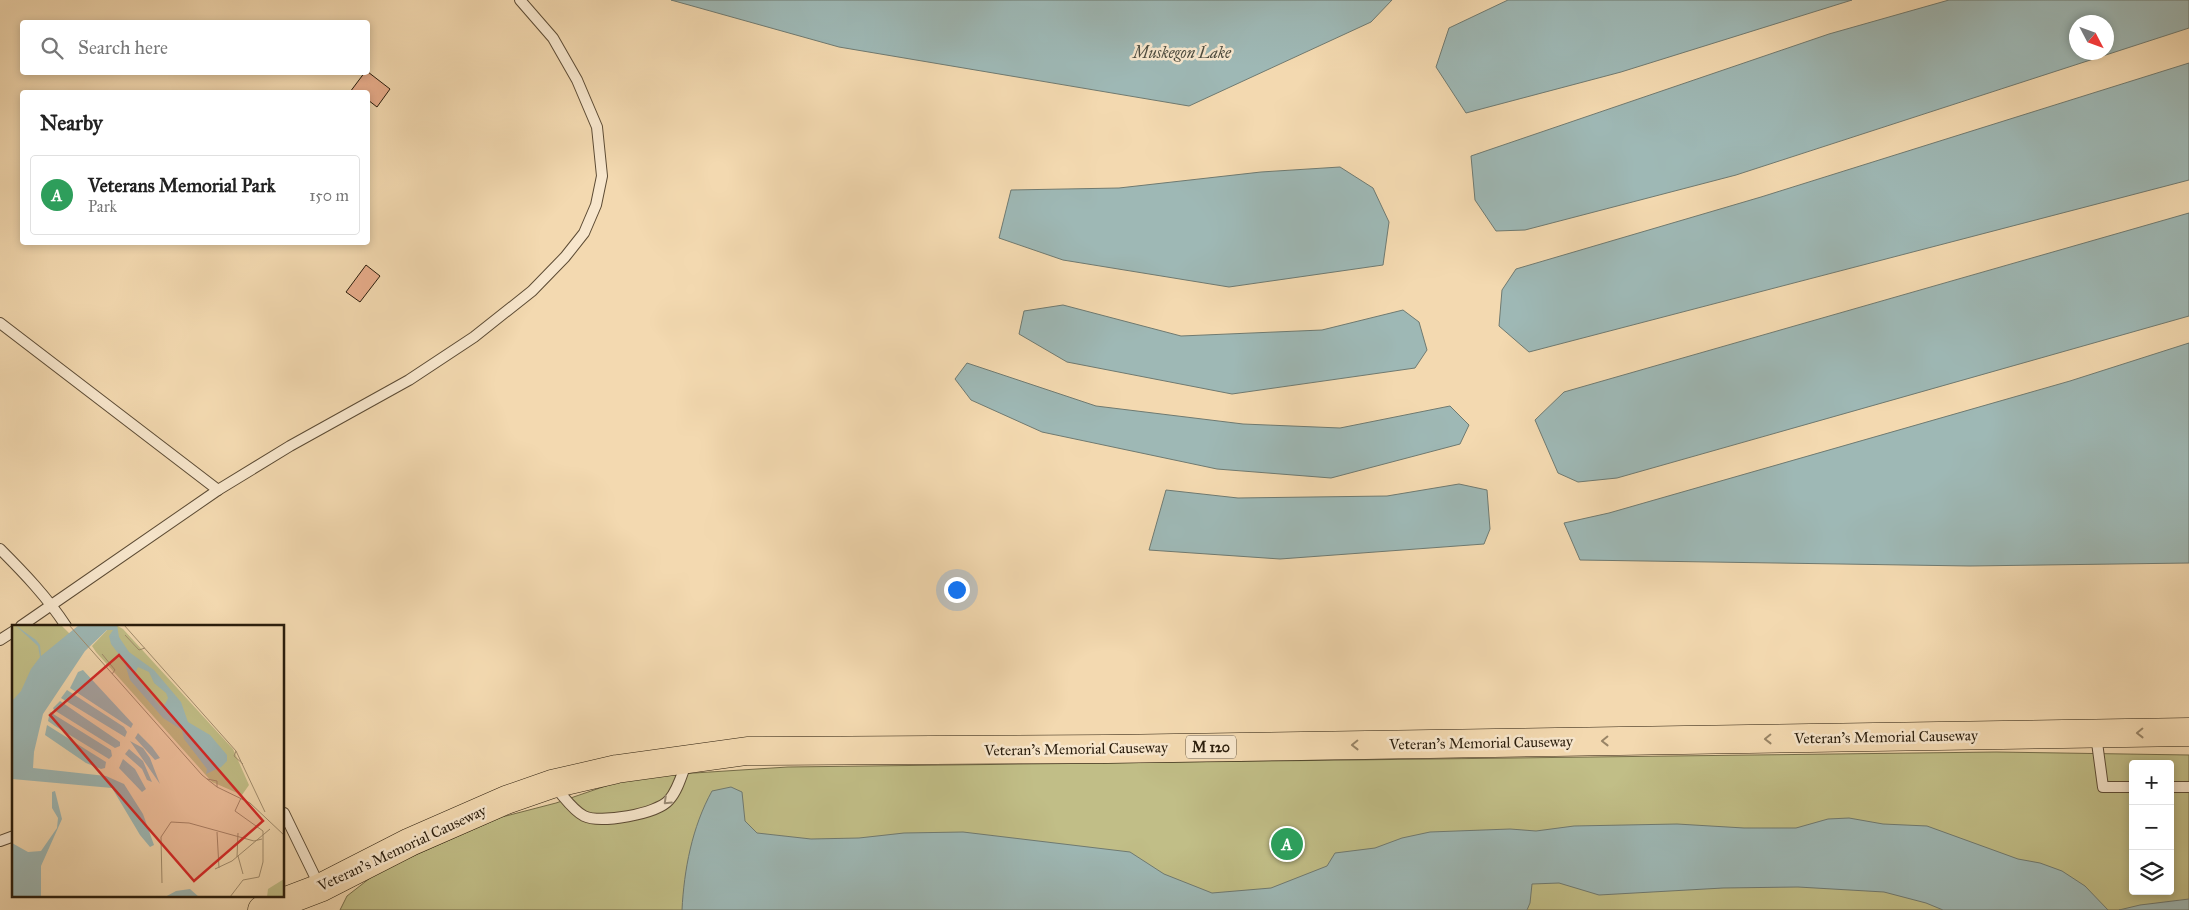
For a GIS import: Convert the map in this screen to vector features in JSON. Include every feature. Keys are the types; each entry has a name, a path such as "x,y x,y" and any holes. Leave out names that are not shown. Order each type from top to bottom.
{"main road":[{"name":"Veteran's Memorial Causeway","path":"262,910 319,899 410,842 506,800 552,784 617,770 688,758 747,751 1118,749 2189,732"}],"lane":[{"path":"22,625 218,490 290,446 409,380 474,337 532,291 565,257 584,232 596,205 602,176 597,126 577,80 553,38 520,0"},
{"path":"0,323 218,490"},
{"path":"0,549 52,605 65,625"},
{"path":"0,640 12,632"},
{"path":"2096,734 2103,787 2129,787"},
{"path":"552,784 579,812 591,818 603,820 631,815 665,804 673,794 688,758"},
{"path":"2174,787 2189,787"},
{"path":"285,815 319,899"},
{"path":"0,841 12,837"}],"shaded area":[{"path":"1996,752 2189,755 2189,910 340,910 347,896 379,871 502,817 556,803 632,777 788,767"}],"water":[{"name":"Muskegon Lake","path":"671,0 1392,0 1371,22 1189,106 839,47"},
{"path":"1508,0 1852,0 1621,72 1466,113 1436,67 1449,28"},
{"path":"1949,0 2189,0 2189,28 2114,52 2114,15 2069,15 2069,60 2090,60 1736,175 1525,230 1496,231 1475,200 1471,156 1829,34"},
{"path":"2189,63 2189,180 1529,352 1499,326 1502,290 1516,269 1761,197"},
{"path":"1340,167 1373,188 1389,222 1383,265 1229,287 1063,260 999,238 1011,190 1119,188 1261,172"},
{"path":"2189,213 2189,316 1617,478 1578,482 1558,473 1535,420 1564,392"},
{"path":"1063,305 1181,336 1322,330 1403,310 1419,322 1427,350 1415,368 1232,394 1067,362 1019,334 1024,311"},
{"path":"2189,343 2189,563 1970,566 1580,560 1564,523 1609,513 2070,381"},
{"path":"967,363 1096,406 1243,424 1340,428 1450,406 1469,425 1460,444 1331,478 1217,469 1042,432 971,400 955,379"},
{"path":"1459,484 1487,490 1490,529 1484,544 1280,559 1149,550 1166,490 1238,498 1387,496"},
{"path":"731,787 742,792 745,821 757,833 811,839 859,838 904,833 963,832 1130,852 1164,874 1212,893 1271,888 1327,866 1335,853 1375,848 1402,838 1430,832 1510,829 1536,831 1574,826 1677,824 1744,828 1796,828 1828,819 1849,818 1883,824 1927,826 2018,859 2040,863 2062,871 2085,886 2108,910 1943,910 1926,903 1884,892 1798,887 1723,888 1599,895 1559,883 1532,884 1530,903 1527,910 682,910 687,864 699,819 712,791"},
{"path":"2189,899 2189,910 2119,910 2140,905"}],"building":[{"path":"370,74 390,89 377,107 370,102 370,90 352,90 363,75"},
{"path":"366,265 380,276 360,302 346,292"}],"place":[{"name":"Veterans Memorial Park","path":"1287,844"}]}
